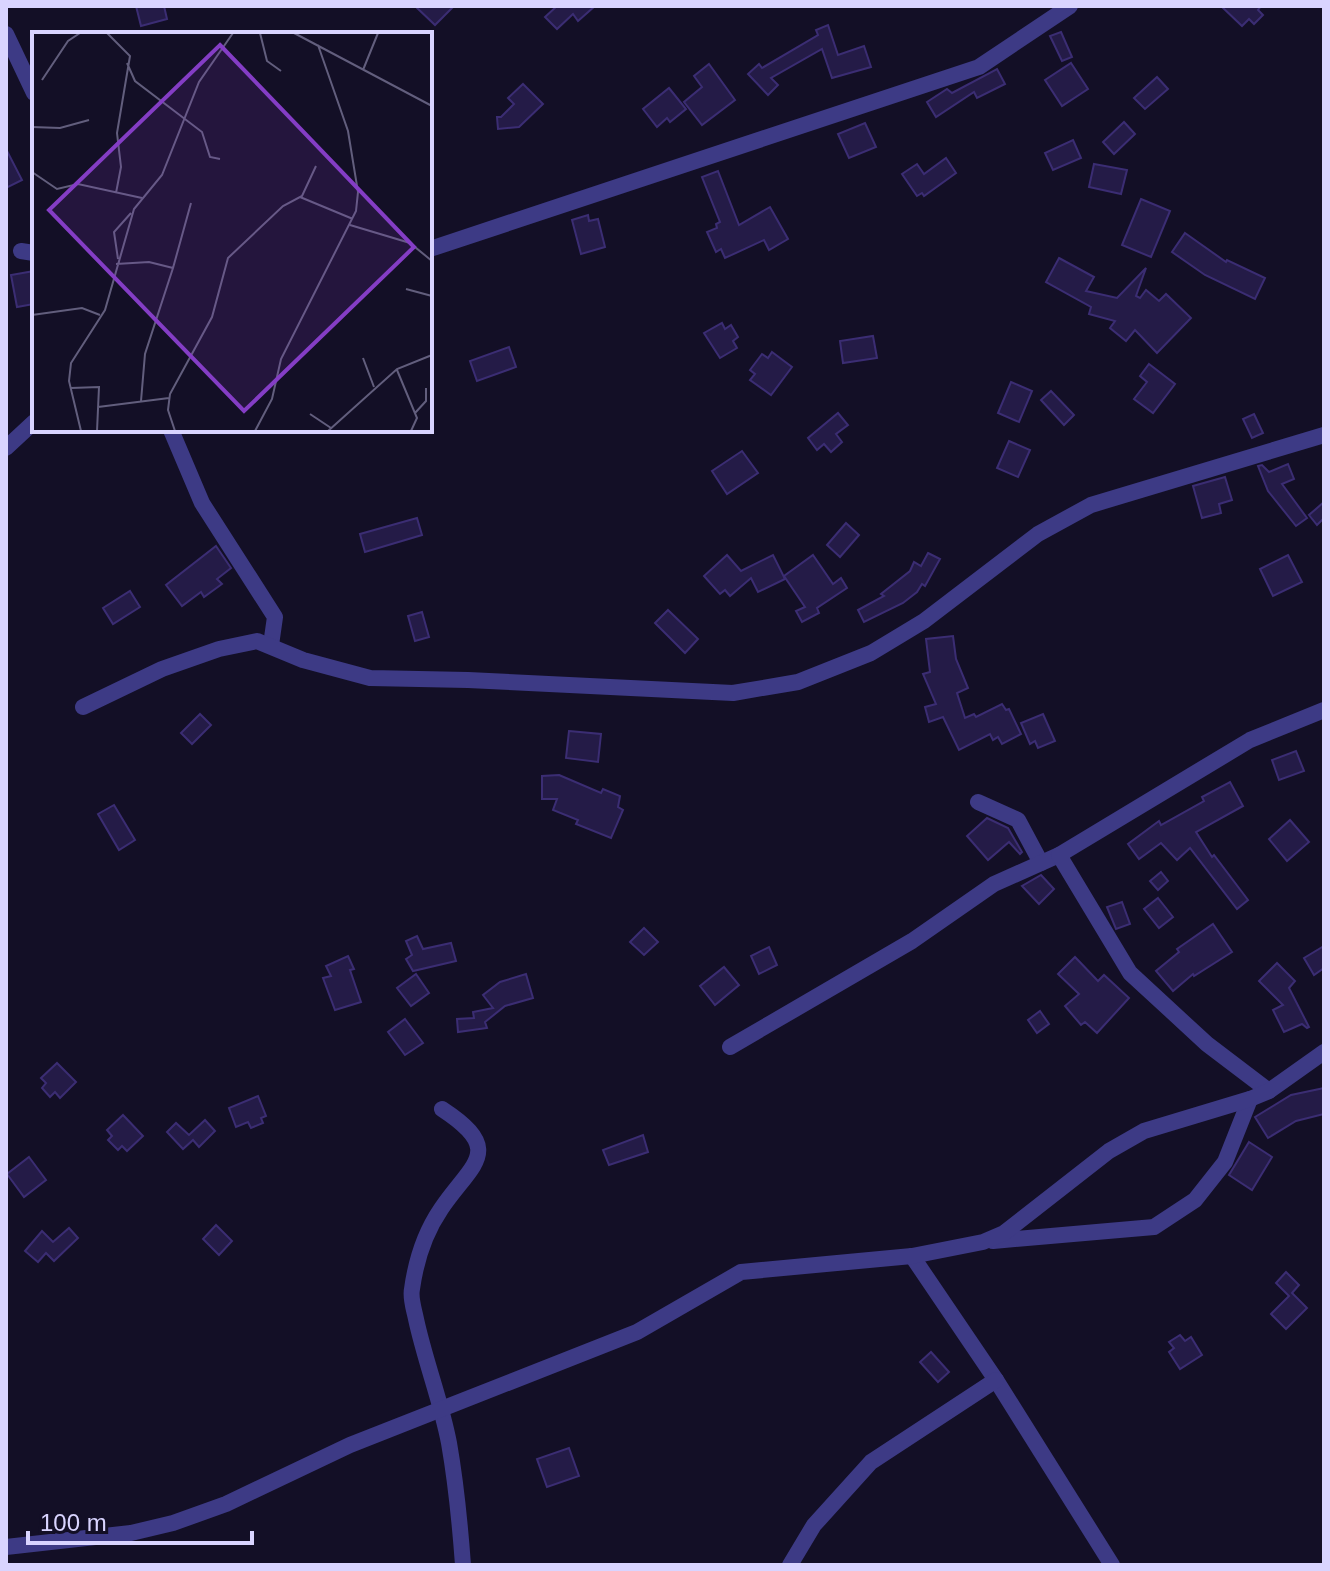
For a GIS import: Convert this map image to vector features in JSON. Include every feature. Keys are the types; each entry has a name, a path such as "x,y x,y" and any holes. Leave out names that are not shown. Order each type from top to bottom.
{"street":[{"path":"432,248 979,67 1070,6"},
{"path":"6,34 32,89"},
{"path":"6,448 32,424"},
{"path":"172,432 202,503 275,617 271,645"},
{"path":"83,707 162,669 219,649 257,641 303,660 370,678 484,680 733,693 798,682 871,653 924,621 1038,534 1091,505 1324,435"},
{"path":"730,1047 912,941 994,884 1059,855 1250,740 1324,710"},
{"path":"978,802 1018,820 1041,863"},
{"path":"1059,855 1130,973 1207,1044 1269,1091"},
{"path":"983,1242 1004,1233 1109,1151 1144,1131 1269,1091 1324,1052"},
{"path":"6,1547 131,1533 173,1523 226,1504 350,1445 637,1332 741,1272 912,1256 983,1242 1154,1227 1195,1200 1225,1162 1250,1099"},
{"path":"442,1109 465,1124 477,1139 477,1157 472,1171 441,1209 420,1246 411,1293 451,1458 463,1565"},
{"path":"912,1256 996,1380 1112,1565"},
{"path":"790,1565 814,1525 871,1462 996,1380"}],"building":[{"path":"136,6 164,6 167,19 141,26"},
{"path":"415,6 454,6 435,25"},
{"path":"557,6 595,6 578,21 573,14 557,29 545,17"},
{"path":"1221,6 1261,6 1258,10 1263,15 1254,24 1249,19 1242,26"},
{"path":"828,25 838,55 864,46 871,67 832,78 822,49 771,78 778,85 768,95 748,74 759,64 762,68 818,35 816,30"},
{"path":"1061,32 1072,57 1062,61 1050,36"},
{"path":"1071,63 1088,89 1062,106 1045,80"},
{"path":"709,64 735,100 702,125 684,102 702,87 694,76"},
{"path":"997,69 1005,84 977,98 974,92 936,117 927,102 947,89 952,93"},
{"path":"1157,77 1168,89 1145,109 1134,98"},
{"path":"523,84 543,104 519,127 498,129 497,117 501,117 514,104 508,98"},
{"path":"669,88 686,109 670,122 667,118 657,127 643,109"},
{"path":"1124,122 1135,134 1114,154 1103,142"},
{"path":"865,123 876,147 849,158 838,134"},
{"path":"1073,140 1081,158 1053,170 1045,153"},
{"path":"6,149 22,180 6,188"},
{"path":"946,158 956,173 924,196 922,193 917,196 902,174 917,164 924,174"},
{"path":"1094,164 1127,170 1121,194 1089,187"},
{"path":"718,171 739,225 770,207 788,239 769,250 764,240 725,258 721,249 716,252 707,232 717,228 716,224 720,222 702,177"},
{"path":"1141,199 1170,211 1151,257 1122,245"},
{"path":"588,215 589,221 598,219 605,247 581,254 572,220"},
{"path":"1185,233 1226,262 1265,278 1255,299 1205,275 1172,252"},
{"path":"1059,258 1094,277 1086,291 1117,298 1146,268 1136,296 1140,298 1146,290 1159,301 1166,294 1191,318 1157,353 1135,330 1126,341 1110,328 1115,321 1089,314 1091,307 1046,282"},
{"path":"32,271 32,304 17,307 11,275"},
{"path":"722,323 725,329 731,325 738,337 733,341 737,348 720,358 704,333"},
{"path":"873,336 877,358 843,363 840,341"},
{"path":"509,347 516,367 477,381 470,361"},
{"path":"772,352 792,367 771,395 750,380 755,374 750,370 762,354 768,358"},
{"path":"1149,364 1175,384 1153,413 1134,399 1147,382 1140,376"},
{"path":"1011,382 1032,391 1019,422 998,413"},
{"path":"1051,391 1074,415 1064,425 1041,400"},
{"path":"838,413 848,425 836,434 842,442 831,452 824,444 817,450 808,438"},
{"path":"1254,414 1263,433 1252,438 1243,419"},
{"path":"1009,441 1030,450 1018,477 997,468"},
{"path":"742,451 758,473 727,494 712,471"},
{"path":"1288,464 1294,479 1282,484 1307,518 1296,526 1268,491 1258,466 1262,465 1269,472"},
{"path":"1225,477 1232,500 1219,504 1221,513 1202,518 1193,486"},
{"path":"1324,502 1324,518 1317,525 1309,515"},
{"path":"417,518 422,535 365,552 360,534"},
{"path":"846,523 859,535 840,557 827,545"},
{"path":"216,546 231,568 217,579 222,584 204,597 201,592 182,606 166,585"},
{"path":"928,553 940,559 925,586 922,584 903,603 864,622 858,610 884,596 881,594 910,571 914,562 921,566"},
{"path":"727,555 741,571 773,555 785,579 758,592 751,578 730,596 725,590 720,594 704,576"},
{"path":"813,555 833,584 841,578 847,588 817,608 819,613 802,622 796,611 805,607 784,576"},
{"path":"1288,555 1302,582 1273,596 1260,569"},
{"path":"130,591 140,607 113,624 103,608"},
{"path":"668,610 698,639 685,653 655,623"},
{"path":"422,612 429,637 415,641 408,616"},
{"path":"953,636 956,659 968,688 957,693 965,718 974,714 976,717 1002,704 1006,710 1009,709 1021,734 1002,744 998,737 993,740 990,734 959,750 943,717 929,722 925,707 936,704 923,674 930,672 926,639"},
{"path":"200,714 211,725 192,744 181,733"},
{"path":"1043,714 1055,741 1038,748 1035,741 1030,744 1021,723"},
{"path":"569,731 601,734 598,762 566,758"},
{"path":"1296,751 1304,771 1279,780 1272,760"},
{"path":"559,775 601,793 603,789 620,796 618,807 623,810 611,838 576,824 578,820 553,810 557,799 542,799 542,776"},
{"path":"1230,782 1243,806 1196,832 1212,857 1214,855 1248,900 1237,909 1190,848 1177,860 1161,843 1139,859 1128,844 1159,821 1161,825"},
{"path":"114,805 135,840 119,850 98,814"},
{"path":"987,818 1008,828 1022,852 1020,854 1009,842 988,860 967,836"},
{"path":"1290,820 1309,842 1287,861 1269,839"},
{"path":"1161,872 1168,881 1158,890 1150,881"},
{"path":"1041,875 1054,889 1039,904 1022,886"},
{"path":"1158,898 1173,917 1159,928 1144,909"},
{"path":"1122,902 1130,924 1116,929 1107,907"},
{"path":"1213,924 1232,952 1193,974 1173,991 1156,971 1179,952 1177,949"},
{"path":"644,928 658,942 644,955 630,942"},
{"path":"417,936 423,949 451,943 456,961 413,971 406,959 412,955 406,941"},
{"path":"1324,946 1324,968 1314,975 1304,958"},
{"path":"769,947 777,965 759,974 751,956"},
{"path":"348,956 361,1002 335,1010 323,978 331,976 326,966"},
{"path":"1075,957 1098,981 1104,975 1129,998 1097,1033 1085,1022 1081,1025 1065,1006 1079,994 1058,974"},
{"path":"1277,963 1295,981 1289,988 1307,1028 1302,1024 1284,1032 1273,1010 1283,1005 1259,981"},
{"path":"724,967 739,985 715,1005 700,986"},
{"path":"416,974 429,993 411,1006 397,988"},
{"path":"526,974 533,998 505,1006 485,1022 487,1028 458,1032 457,1019 474,1018 473,1012 493,1008 483,995 500,982"},
{"path":"1040,1011 1049,1024 1037,1033 1028,1020"},
{"path":"405,1019 423,1043 405,1055 388,1032"},
{"path":"57,1063 76,1082 60,1098 55,1092 50,1097 42,1088 46,1083 41,1078"},
{"path":"1324,1088 1324,1114 1296,1121 1268,1138 1255,1117 1291,1095"},
{"path":"258,1096 266,1116 261,1118 263,1123 251,1128 248,1122 236,1127 229,1108"},
{"path":"123,1115 143,1136 127,1151 122,1146 118,1150 108,1140 112,1136 107,1130"},
{"path":"205,1120 215,1131 199,1147 193,1140 183,1149 167,1132 176,1123 189,1135"},
{"path":"643,1135 648,1152 609,1165 603,1150"},
{"path":"1249,1142 1272,1157 1252,1190 1229,1175"},
{"path":"29,1157 46,1180 24,1197 7,1174"},
{"path":"216,1225 232,1241 219,1255 203,1239"},
{"path":"69,1228 78,1238 54,1261 46,1253 38,1262 25,1251 42,1231 53,1242"},
{"path":"1286,1272 1299,1285 1292,1293 1307,1308 1286,1329 1271,1314 1289,1296 1276,1283"},
{"path":"1180,1335 1185,1341 1191,1337 1202,1355 1180,1369 1169,1352 1174,1348 1169,1342"},
{"path":"931,1352 949,1372 938,1382 920,1362"},
{"path":"569,1448 579,1476 547,1487 537,1459"}]}
